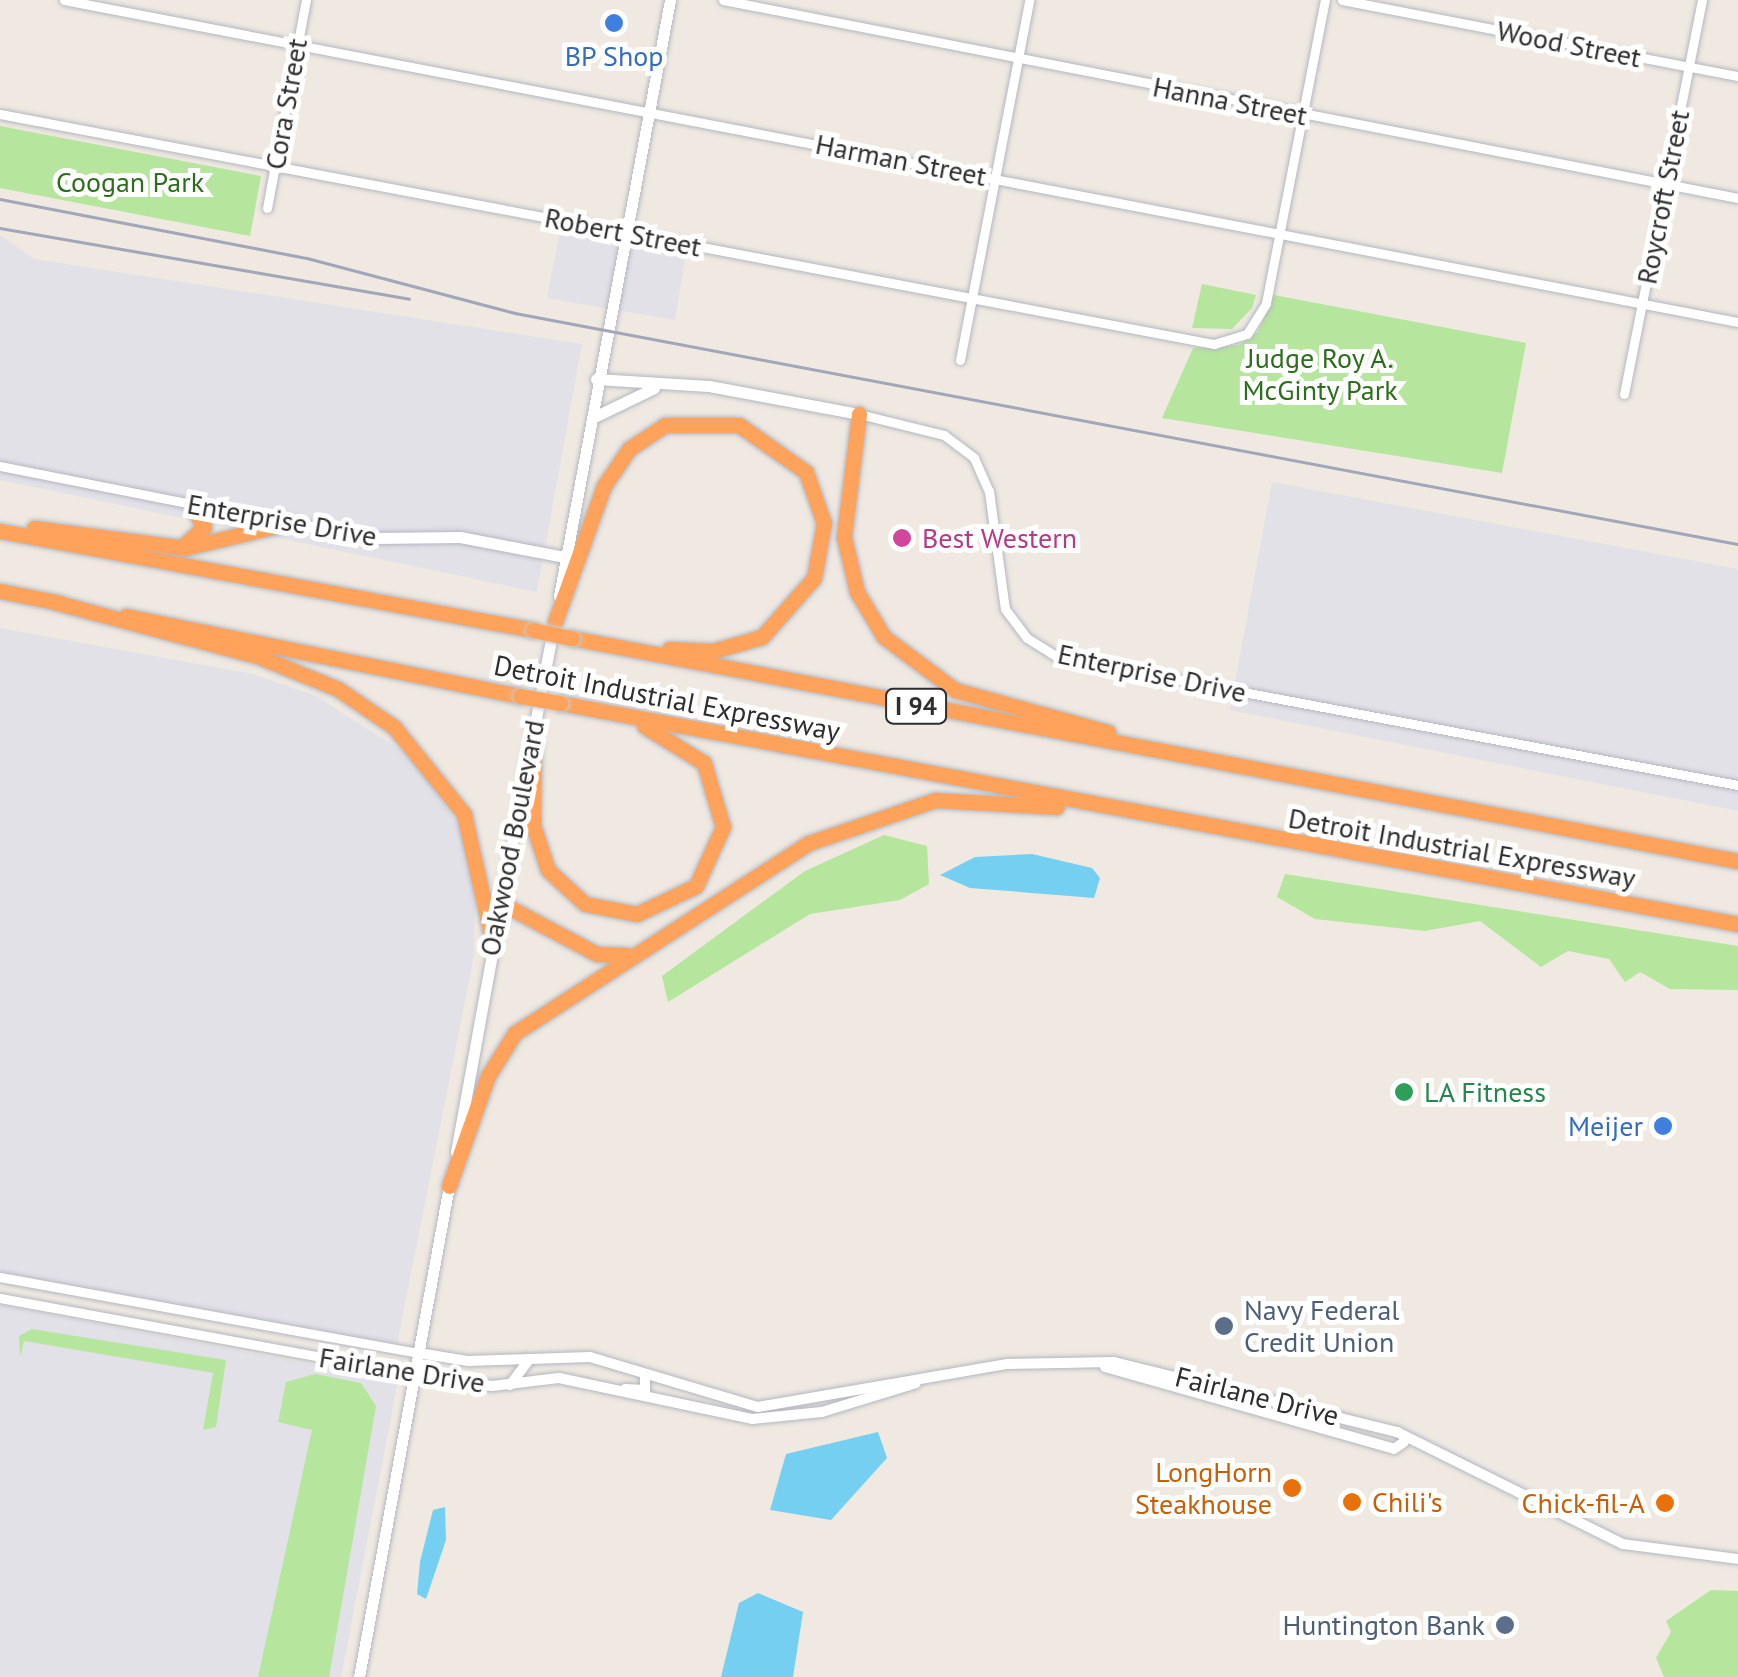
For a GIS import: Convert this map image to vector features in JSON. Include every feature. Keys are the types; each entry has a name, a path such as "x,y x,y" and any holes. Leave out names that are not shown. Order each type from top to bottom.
{"highway":[{"path":"859,414 844,493 846,554 863,604 899,653 976,698 1222,763"},
{"path":"555,622 604,486 645,435 713,421 784,450 806,472 824,523 802,600 738,646 610,646"},
{"path":"172,548 202,531 192,505"},
{"path":"0,522 172,548 289,523"},
{"name":"Detroit Industrial Expressway","path":"0,531 1738,860"},
{"name":"Detroit Industrial Expressway","path":"0,591 638,720 1738,924"},
{"path":"54,602 260,657 380,716 457,800 491,934"},
{"path":"534,727 533,825 548,870 585,904 637,914 696,886 718,852 723,818 704,763 638,720"},
{"path":"449,1186 506,1042 636,953 809,843 890,809 987,798 1156,819"},
{"path":"499,902 597,954 636,953"}],"main road":[{"name":"Oakwood Boulevard","path":"359,1677 491,934 555,622 596,379 670,0"},
{"name":"Enterprise Drive","path":"596,379 684,386 859,414"},
{"path":"592,418 629,393 684,386"},
{"name":"Enterprise Drive","path":"289,523 374,538 460,537 564,557"}],"street":[{"name":"Harman Street","path":"64,0 1738,322"},
{"name":"Cora Street","path":"268,208 306,0"},
{"name":"Hanna Street","path":"723,0 1738,198"},
{"path":"960,360 1028,0"},
{"path":"1281,233 1325,0"},
{"name":"Wood Street","path":"1342,0 1738,76"},
{"name":"Roycroft Street","path":"1624,394 1702,0"},
{"name":"Robert Street","path":"0,114 1200,344 1244,335 1262,315 1281,233"},
{"name":"Enterprise Drive","path":"859,414 944,435 974,458 989,490 1005,609 1026,638 1057,657 1738,786"},
{"name":"Enterprise Drive","path":"0,466 289,523"},
{"name":"Fairlane Drive","path":"0,1277 468,1361 590,1357 758,1407 916,1383 1008,1364 1105,1367 1394,1449 1404,1442 1483,1469 1595,1534 1738,1559"},
{"name":"Fairlane Drive","path":"0,1298 414,1374 510,1385 580,1382 678,1408 780,1420 910,1392 916,1383"},
{"path":"510,1385 526,1360 590,1357"},
{"path":"580,1382 639,1392 645,1374"}],"shaded area":[{"path":"562,220 687,245 675,320 547,298"},
{"path":"0,235 34,259 582,344 537,592 0,480"},
{"path":"1272,482 1738,569 1738,811 1230,710"},
{"path":"0,628 253,674 316,696 410,756 463,831 475,874 474,955 397,1344 0,1272"},
{"path":"0,1305 398,1381 341,1677 0,1677"}],"green space":[{"name":"Coogan Park","path":"0,126 261,176 250,236 0,188"},
{"path":"1202,284 1256,295 1252,308 1232,329 1192,328"},
{"name":"Judge Roy A. McGinty Park","path":"1274,295 1526,343 1502,473 1162,418 1193,348 1239,345 1258,332"},
{"path":"884,835 927,846 929,884 900,900 810,914 668,1002 662,976 805,871"},
{"path":"1285,874 1738,946 1738,990 1670,989 1640,972 1625,982 1609,959 1568,951 1541,967 1480,921 1425,931 1315,919 1277,897"},
{"path":"32,1329 226,1360 216,1427 203,1430 213,1373 24,1341 20,1357 19,1336"},
{"path":"315,1374 361,1383 376,1406 329,1677 258,1677 312,1430 278,1422 286,1382"},
{"path":"1711,1590 1738,1591 1738,1677 1664,1677 1656,1658 1671,1632 1666,1621"}],"water":[{"path":"1032,854 1092,868 1100,878 1094,898 970,888 940,875 975,857"},
{"path":"878,1432 887,1458 831,1520 770,1510 786,1454"},
{"path":"445,1507 446,1540 426,1599 417,1594 420,1562 433,1510"},
{"path":"758,1593 803,1612 793,1677 721,1677 739,1603"}],"railway":[{"path":"0,199 307,258 515,313 1738,544"},
{"path":"0,228 409,299"}],"place":[{"name":"BP Shop","path":"614,23"},
{"name":"Best Western","path":"902,538"},
{"name":"LA Fitness","path":"1404,1092"},
{"name":"Meijer","path":"1663,1126"},
{"name":"Navy Federal Credit Union","path":"1224,1326"},
{"name":"LongHorn Steakhouse","path":"1292,1488"},
{"name":"Chili's","path":"1352,1502"},
{"name":"Chick-fil-A","path":"1665,1503"},
{"name":"Huntington Bank","path":"1505,1625"}]}
